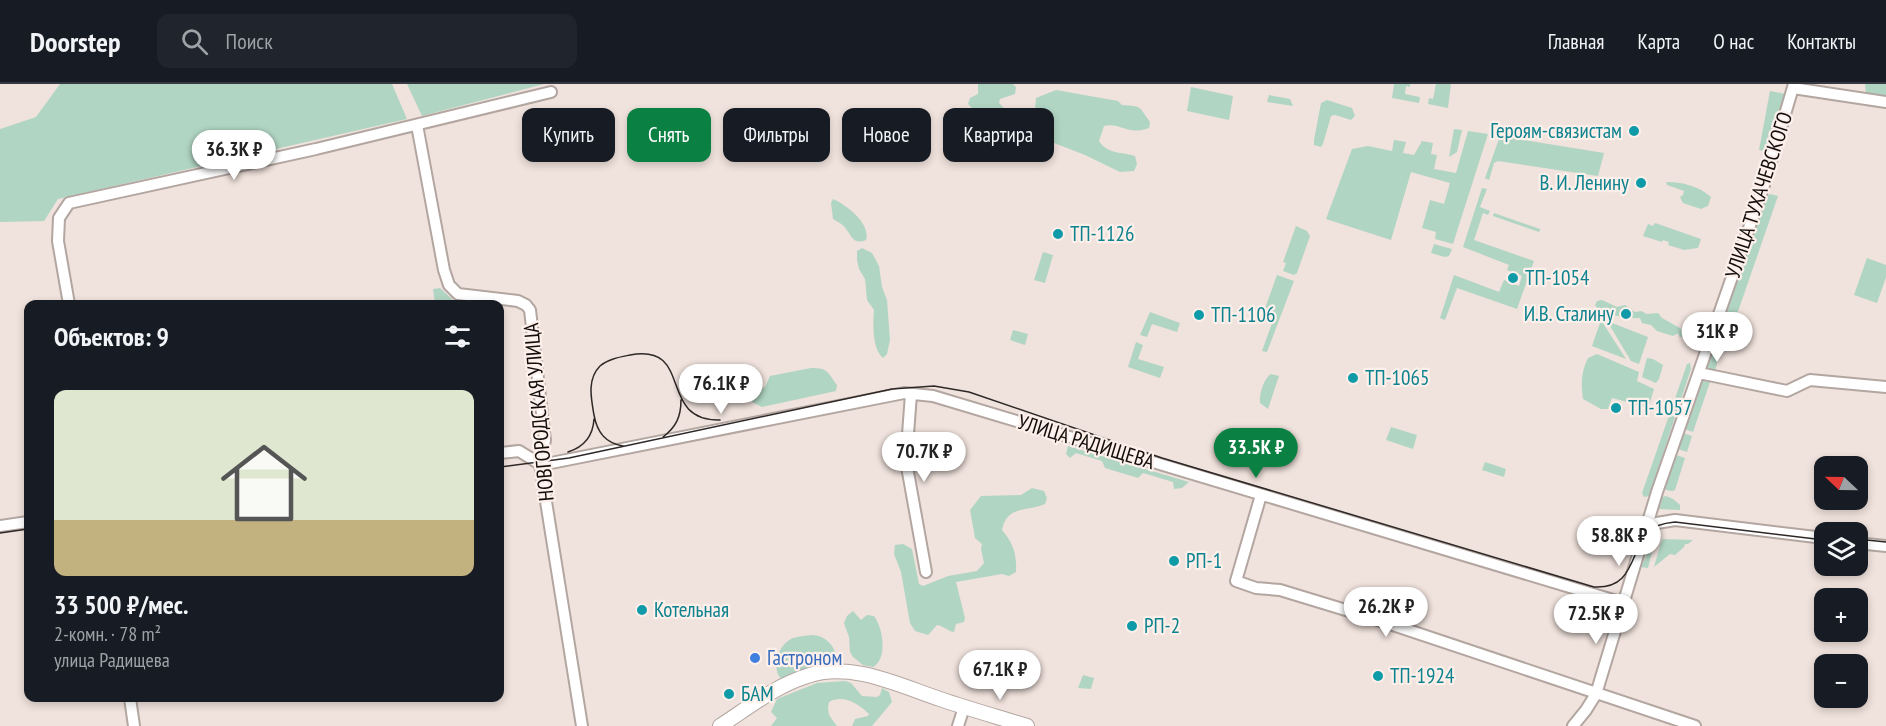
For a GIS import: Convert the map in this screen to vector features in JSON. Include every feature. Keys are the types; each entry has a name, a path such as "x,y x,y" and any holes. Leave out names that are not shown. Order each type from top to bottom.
{"main road":[{"path":"720,726 779,687 809,675 828,671 848,671 866,675 1028,726"}],"street":[{"path":"1793,86 1886,102"},
{"name":"УЛИЦА ТУХАЧЕВСКОГО","path":"1646,529 1763,188 1793,86"},
{"path":"68,300 58,241 59,218 70,202 417,125 466,111 551,92"},
{"name":"НОВГОРОДСКАЯ УЛИЦА","path":"417,125 444,270 449,285 462,295 502,300"},
{"name":"НОВГОРОДСКАЯ УЛИЦА","path":"504,300 518,302 526,305 530,310 546,440 540,464 582,726"},
{"path":"1699,373 1787,391 1810,380 1886,387"},
{"name":"УЛИЦА РАДИЩЕВА","path":"540,464 904,393 933,396 1623,603"},
{"path":"911,394 906,461 926,572"},
{"path":"504,453 519,451 540,464"},
{"path":"1261,495 1236,581 1256,588 1280,590 1371,618 1695,726"},
{"path":"1573,726 1596,694 1646,529 1657,523 1675,520 1814,537"},
{"path":"0,526 24,523"},
{"path":"1868,544 1886,546"},
{"path":"131,702 134,726"},
{"path":"958,726 964,707"}],"green space":[{"path":"60,84 392,84 407,119 58,199 44,221 0,222 0,129 36,117"},
{"path":"407,84 544,84 422,116"},
{"path":"978,84 1013,84 1016,87 1015,94 1000,99 999,103 1004,108 972,108 968,104 970,98 978,94"},
{"path":"1394,84 1410,84 1410,87 1406,86 1405,94 1420,97 1419,103 1392,98"},
{"path":"1436,84 1451,84 1448,108 1428,104 1429,98 1433,99"},
{"path":"1865,84 1886,84 1886,97 1866,94"},
{"path":"1191,87 1233,96 1229,120 1187,111"},
{"path":"1056,90 1118,101 1122,105 1140,108 1150,122 1149,128 1141,130 1104,126 1099,141 1110,150 1135,156 1137,164 1134,171 1120,172 1054,143 1054,108 1035,108 1036,98"},
{"path":"1770,91 1786,94 1769,152 1759,150"},
{"path":"1269,95 1290,99 1293,106 1267,102"},
{"path":"1327,100 1352,108 1355,116 1351,120 1331,116 1321,147 1314,145 1314,140 1321,103"},
{"path":"1454,129 1462,130 1457,152 1449,157"},
{"path":"1468,131 1488,134 1453,244 1435,239 1436,232 1422,228 1430,200 1444,204 1450,183 1411,172 1391,240 1326,219 1352,149 1368,146 1392,151 1394,140 1406,142 1403,153 1414,155 1422,141 1433,143 1431,154 1437,155 1434,169 1456,173"},
{"path":"1500,136 1604,153 1598,176 1498,161 1494,163 1489,180 1485,178"},
{"path":"1666,182 1696,187 1711,197 1708,206 1701,209 1683,203 1680,197 1684,191 1667,185"},
{"path":"1482,188 1487,189 1480,207 1490,211 1488,215 1483,213 1474,240 1534,261 1517,309 1457,288 1445,320 1440,318 1454,275 1499,292 1504,280 1519,286 1522,276 1507,270 1509,265 1463,247"},
{"path":"1770,194 1778,196 1734,323 1716,330 1765,197"},
{"path":"833,199 857,216 865,228 866,240 856,241 843,226 833,219 831,203"},
{"path":"1494,213 1540,230 1539,232 1493,216"},
{"path":"1655,223 1701,239 1698,248 1684,250 1668,245 1669,242 1643,236 1648,224 1653,226"},
{"path":"1296,226 1307,231 1310,236 1297,273 1294,275 1283,271 1286,263 1283,262"},
{"path":"1434,244 1452,249 1449,256 1431,253"},
{"path":"862,248 872,253 879,266 882,287 887,300 890,340 887,354 883,358 875,343 874,310 867,300 865,279 857,260 857,251"},
{"path":"1043,252 1053,255 1045,283 1034,280"},
{"path":"1867,258 1886,265 1886,277 1877,303 1854,295"},
{"path":"1277,275 1294,281 1267,352 1262,351 1275,315 1264,311"},
{"path":"440,288 453,300 434,300 433,289"},
{"path":"1602,300 1617,307 1625,305 1635,312 1658,313 1662,318 1680,328 1682,336 1680,338 1678,333 1673,336 1657,331 1651,325 1642,323 1640,318 1609,314 1595,305 1597,301"},
{"path":"1150,312 1180,323 1177,332 1152,324 1147,337 1140,335"},
{"path":"1601,320 1626,359 1592,346"},
{"path":"1607,321 1648,337 1639,364 1631,361"},
{"path":"1013,330 1028,334 1025,345 1010,340"},
{"path":"1725,334 1712,375 1703,368 1713,339"},
{"path":"1136,342 1143,345 1138,359 1164,367 1160,378 1128,367"},
{"path":"1597,354 1639,372 1637,381 1654,389 1648,409 1612,398 1608,409 1601,409 1583,399 1584,368 1588,358"},
{"path":"1647,358 1663,365 1656,383 1642,377"},
{"path":"1690,363 1691,369 1649,496 1644,497 1642,493 1687,364"},
{"path":"811,368 827,372 837,385 836,391 762,407 752,402 750,393 765,387 770,376"},
{"path":"1271,374 1279,376 1268,409 1260,403 1260,399 1264,383"},
{"path":"1698,380 1710,382 1693,432 1681,428"},
{"path":"1391,427 1417,435 1413,449 1386,440"},
{"path":"1680,432 1692,436 1687,452 1675,448"},
{"path":"1068,446 1189,482 1182,488 1174,489 1173,482 1143,473 1138,478 1105,468 1102,461 1076,453 1070,458 1066,454"},
{"path":"1673,454 1685,458 1675,490 1672,491 1666,490 1663,485"},
{"path":"1485,462 1506,469 1504,477 1482,470"},
{"path":"1032,488 1044,491 1047,498 1045,504 1013,513 1008,517 1002,530 1014,549 1016,572 1009,576 1002,574 956,582 964,622 956,624 954,632 937,625 928,635 915,631 910,623 901,572 894,554 895,545 903,544 912,549 919,584 923,586 948,576 977,571 984,563 982,544 975,538 970,510 981,496 1021,495"},
{"path":"1666,496 1680,505 1680,510 1657,507 1659,498"},
{"path":"1656,536 1648,568 1641,567"},
{"path":"1663,539 1693,540 1685,544 1675,555 1670,554 1654,567"},
{"path":"853,611 861,620 867,615 874,616 880,627 881,657 873,667 863,665 850,652 849,637 844,623"},
{"path":"812,635 823,638 831,645 836,655 836,666 783,680 776,666 778,654 784,644 790,639"},
{"path":"1083,675 1094,678 1091,689 1078,688"},
{"path":"845,681 851,683 862,696 877,697 882,688 889,692 892,702 872,726 852,726 855,719 869,714 856,704 840,699 829,702 828,706 830,716 837,726 771,726 777,718 771,712 777,699 817,683"}],"tram line":[{"path":"623,446 603,436 595,421 591,395 596,371 610,360 630,355 650,354 662,360 670,371 688,409 700,417 720,420"},
{"path":"504,466 569,458 892,389 934,386 969,392 1162,458 1594,587 1616,583 1623,577 1646,533 1656,526 1667,523 1675,522 1814,539"},
{"path":"663,437 677,421 681,400"},
{"path":"568,452 587,440 592,431 594,419"},
{"path":"0,533 24,530"},
{"path":"1868,540 1886,542"}],"place":[{"name":"Героям-связистам","path":"1634,131"},
{"name":"В. И. Ленину","path":"1641,183"},
{"name":"ТП-1126","path":"1058,234"},
{"name":"ТП-1054","path":"1513,278"},
{"name":"И.В. Сталину","path":"1626,314"},
{"name":"ТП-1106","path":"1199,315"},
{"name":"ТП-1065","path":"1353,378"},
{"name":"ТП-1057","path":"1616,408"},
{"name":"РП-1","path":"1174,561"},
{"name":"Котельная","path":"642,610"},
{"name":"РП-2","path":"1132,626"},
{"name":"Гастроном","path":"755,658"},
{"name":"ТП-1924","path":"1378,676"},
{"name":"БАМ","path":"729,694"}]}
